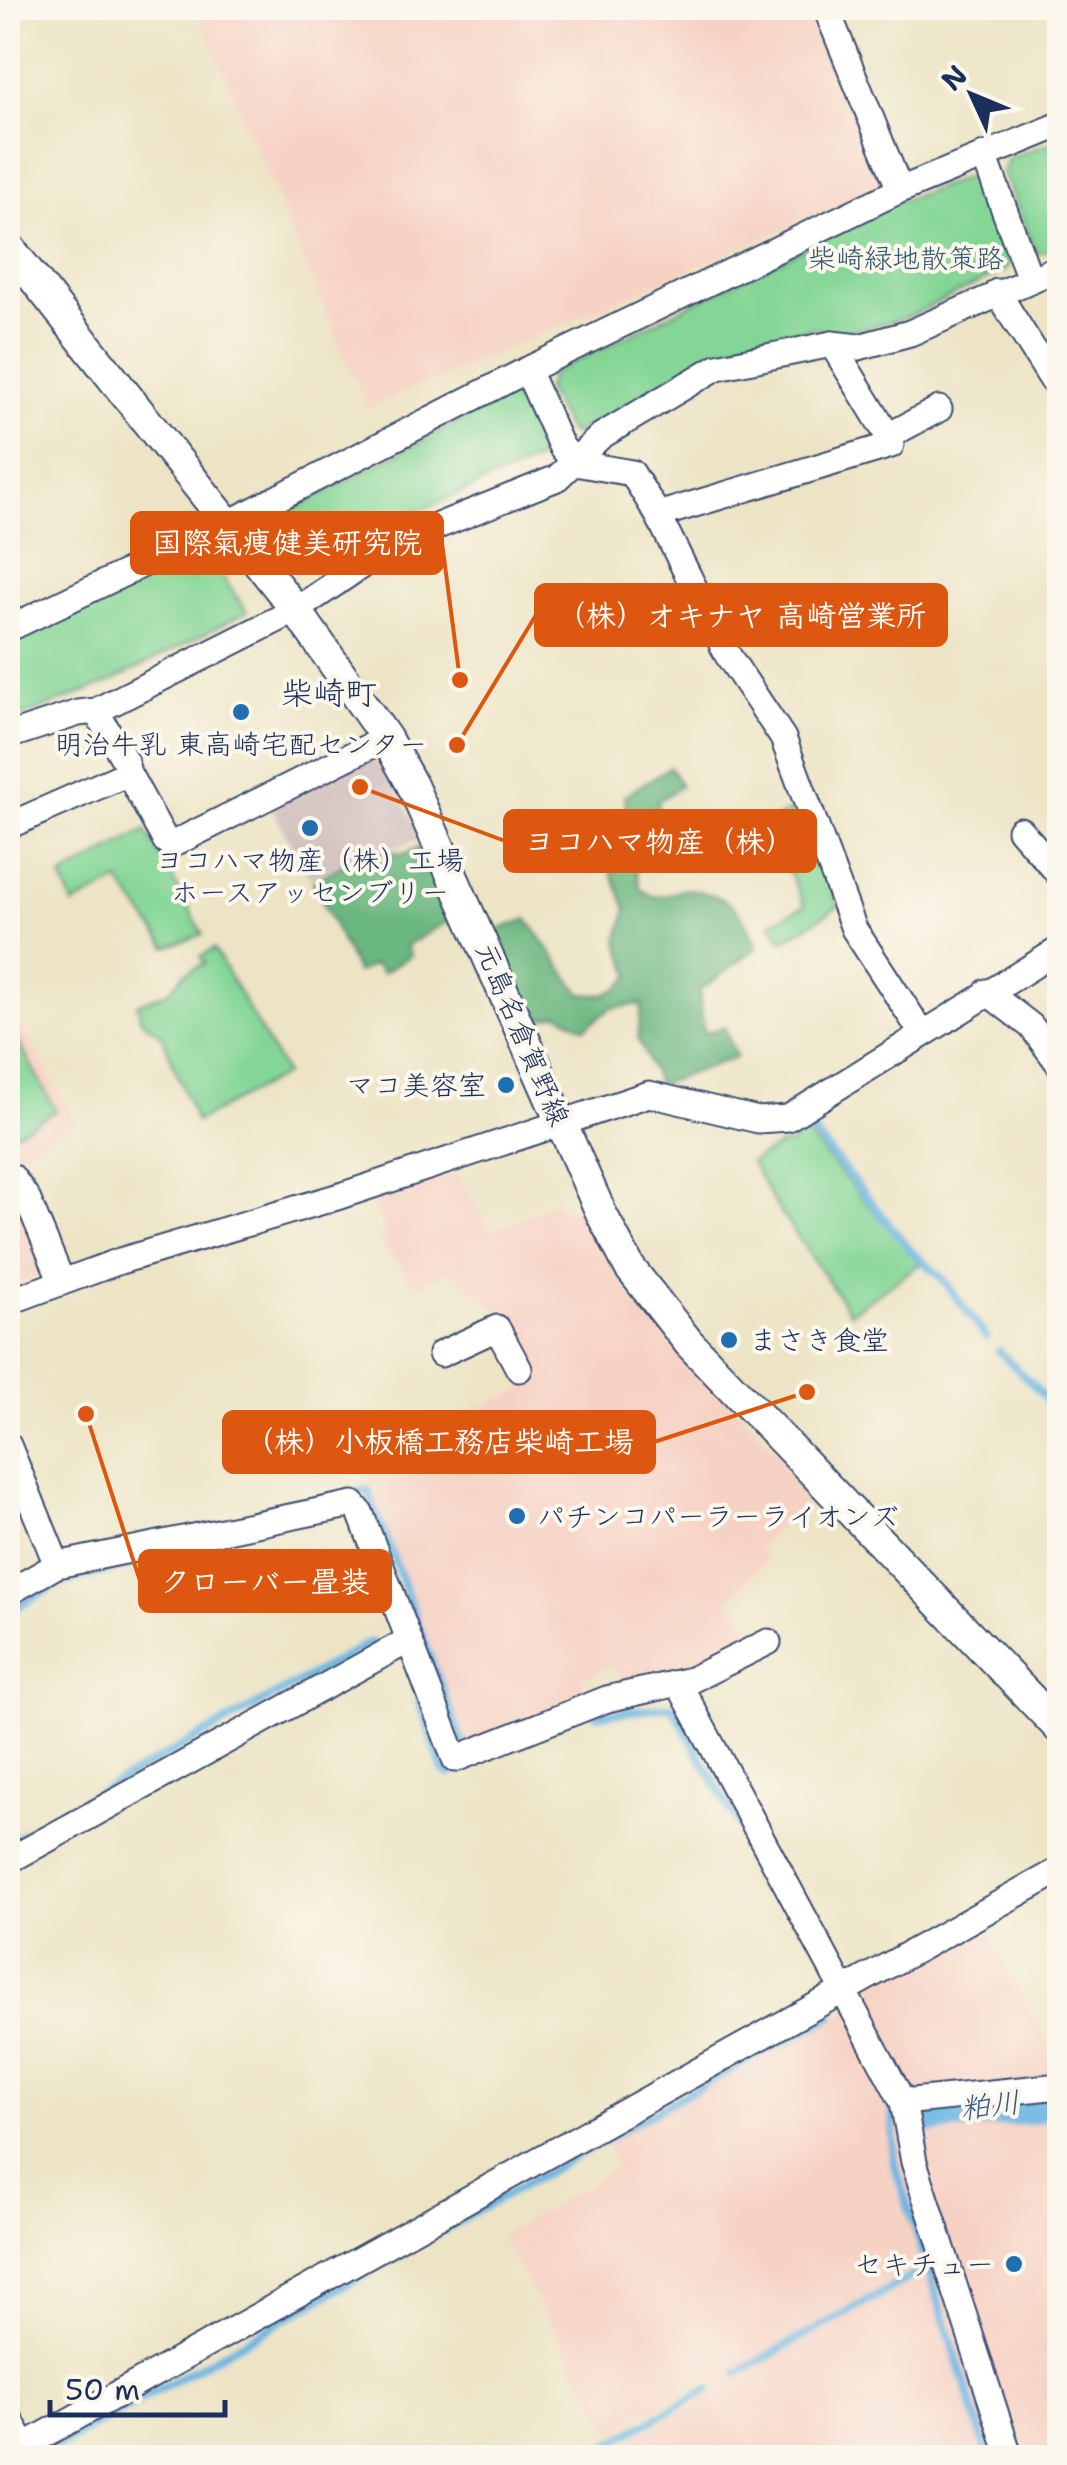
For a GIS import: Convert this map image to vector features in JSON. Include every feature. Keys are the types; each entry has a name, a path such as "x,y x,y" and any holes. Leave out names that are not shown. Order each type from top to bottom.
{"main road":[{"name":"元島名倉賀野線","path":"8,246 296,610 386,738 464,896 602,1216 630,1268 662,1311 762,1421 1060,1729"}],"street":[{"path":"826,8 900,190"},
{"path":"8,629 229,523 527,370 900,190 1060,126"},
{"path":"984,155 1030,278"},
{"path":"8,736 78,712 96,711 296,610 394,544 540,487 557,478 601,436 717,367 832,344 859,347 910,332 1060,267"},
{"path":"998,292 1060,392"},
{"path":"832,344 888,436 939,409"},
{"path":"527,370 561,446 574,463 632,472 658,515 727,654 784,738 854,929 922,1033"},
{"path":"658,515 891,445"},
{"path":"96,711 170,844 386,738"},
{"path":"8,826 128,773"},
{"path":"1020,830 1060,875"},
{"path":"8,1302 120,1261 206,1238 649,1094 758,1120 788,1118 1060,949"},
{"path":"988,992 1032,1026 1060,1065"},
{"path":"8,1177 28,1198 62,1282"},
{"path":"441,1354 497,1328 519,1369"},
{"path":"8,1445 57,1565"},
{"path":"8,1593 57,1565 352,1504 360,1512 455,1758 607,1699 679,1684 768,1642"},
{"path":"8,1862 409,1640"},
{"path":"679,1684 904,2102 914,2162 1010,2458"},
{"path":"8,2416 21,2453 1060,1870"},
{"path":"904,2102 1060,2086"}],"shaded area":[{"path":"196,8 811,8 884,186 367,409"},
{"path":"364,756 379,764 423,839 381,851 377,846 310,879 268,801"},
{"path":"8,1007 39,1054 76,1124 8,1159"},
{"path":"457,1173 491,1232 556,1201 565,1212 582,1204 628,1292 815,1493 759,1548 769,1559 727,1600 764,1635 626,1686 613,1667 582,1679 588,1692 458,1746 374,1499 380,1496 377,1487 371,1487 359,1458 536,1383 536,1375 505,1319 453,1270 416,1286 380,1242 386,1228 368,1203"},
{"path":"8,1193 47,1274 8,1286"},
{"path":"983,1922 1059,2064 1059,2457 599,2457 715,2392 709,2377 614,2434 500,2236 616,2168 605,2142 863,2001 860,1990"}],"green space":[{"name":"柴崎緑地散策路","path":"1059,140 1059,247 1037,254 1002,172 1010,157"},
{"name":"柴崎緑地散策路","path":"967,177 979,182 1012,261 1007,269 906,318 839,334 812,328 720,349 576,434 569,432 546,389 552,373 893,204"},
{"path":"511,393 524,397 550,442 546,456 393,522 298,570 275,545 280,516"},
{"path":"187,558 216,567 247,612 110,682 8,722 8,641"},
{"path":"670,767 681,786 658,801 660,830 635,865 640,888 656,897 688,889 717,896 733,906 744,920 757,947 699,991 704,1033 724,1027 736,1057 658,1085 638,1038 642,1004 611,1008 585,1028 559,1014 521,1024 486,935 527,919 581,994 603,994 621,986 631,975 618,941 627,909 607,863 634,837 624,796"},
{"path":"797,807 839,906 783,941 771,923 805,906 767,824"},
{"path":"146,830 203,934 167,947 119,881 73,905 62,877"},
{"path":"427,844 455,917 406,946 411,955 382,973 375,964 357,973 313,882 369,855 404,854"},
{"path":"214,949 285,1074 196,1122 162,1035 141,1020 137,1004 168,992 185,973 205,963 200,957"},
{"path":"8,1023 56,1111 8,1137"},
{"path":"805,1132 920,1264 850,1313 774,1203 751,1162 781,1145 790,1145"}],"waterway":[{"path":"810,1128 912,1252 942,1278 986,1337"},
{"path":"999,1351 1045,1397 1060,1427"},
{"path":"347,1494 368,1490 462,1742"},
{"path":"8,1612 61,1582 191,1550"},
{"path":"8,1843 371,1642"},
{"path":"419,1700 443,1770 448,1774 477,1763"},
{"path":"596,1715 672,1706 775,1889"},
{"path":"51,2458 51,2450 63,2443 832,2016"},
{"name":"粕川","path":"921,2113 1060,2097"},
{"path":"893,2112 894,2163 989,2458"},
{"path":"737,2373 927,2268"},
{"path":"584,2458 710,2388"}],"place":[{"name":"国際氣痩健美研究院","path":"460,680"},
{"name":"明治牛乳 東高崎宅配センター","path":"241,712"},
{"name":"（株）オキナヤ 高崎営業所","path":"457,745"},
{"name":"ヨコハマ物産（株）","path":"360,787"},
{"name":"ヨコハマ物産（株）工場 ホースアッセンブリー","path":"310,828"},
{"name":"マコ美容室","path":"506,1085"},
{"name":"まさき食堂","path":"729,1340"},
{"name":"（株）小板橋工務店柴崎工場","path":"807,1392"},
{"name":"クローバー畳装","path":"86,1414"},
{"name":"パチンコパーラーライオンズ","path":"517,1516"},
{"name":"セキチュー","path":"1014,2264"}],"district":[{"name":"柴崎町","path":"329,692"}]}
